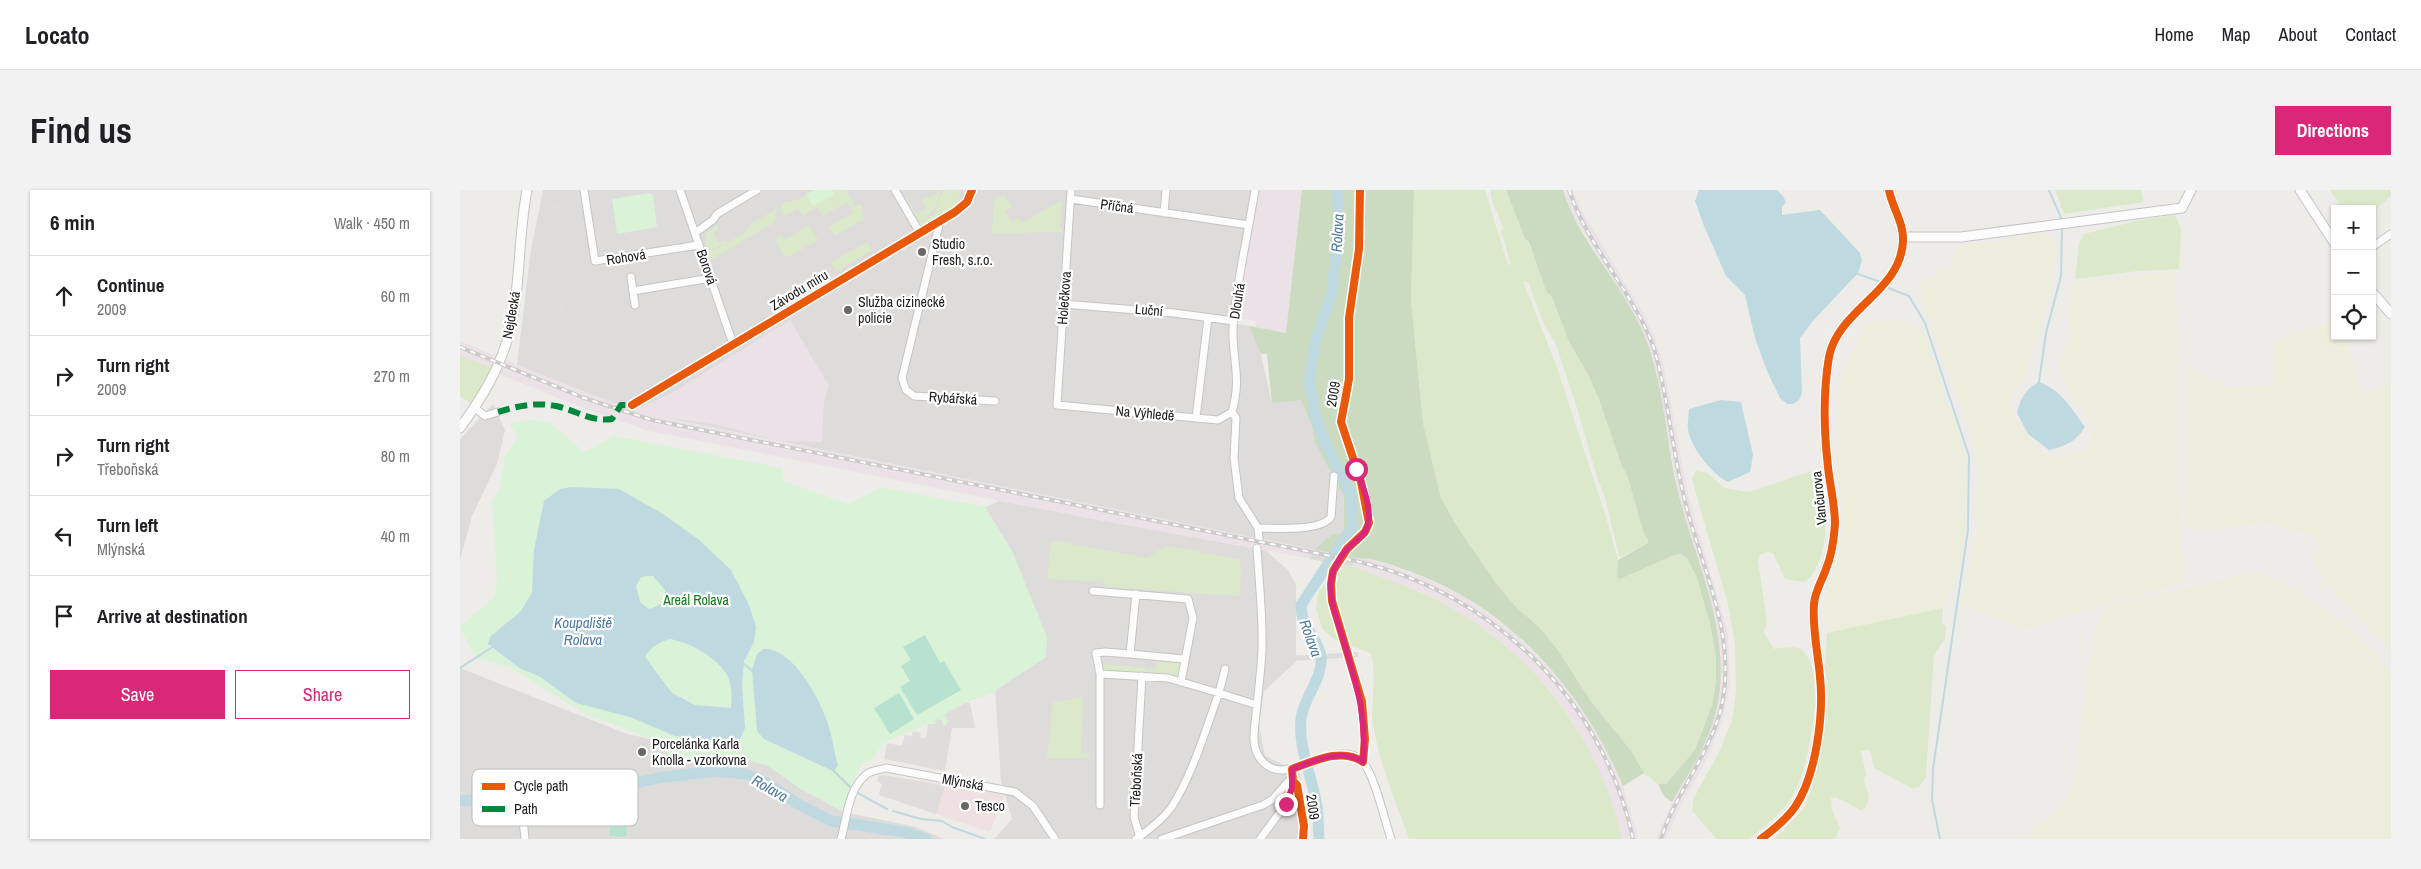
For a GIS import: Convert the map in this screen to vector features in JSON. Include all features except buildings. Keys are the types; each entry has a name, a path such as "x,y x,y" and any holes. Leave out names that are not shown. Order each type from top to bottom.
{"street":[{"name":"Nejdecká","path":"460,428 475,408 495,373 510,329 528,190"},
{"name":"Rohová","path":"584,190 595,261 699,245"},
{"name":"Borová","path":"680,190 733,344"},
{"path":"695,232 713,220 717,214 757,190"},
{"path":"895,190 920,233"},
{"name":"Závodu míru","path":"632,405 940,221 964,205 972,190"},
{"name":"Holečkova","path":"1057,405 1072,190"},
{"path":"1164,213 1166,190"},
{"name":"Dlouhá","path":"1232,412 1237,394 1238,375 1234,321 1255,190"},
{"path":"1889,190 1903,237 1961,237 2182,208 2191,190"},
{"path":"2300,190 2331,238"},
{"name":"Příčná","path":"1071,199 1249,225"},
{"name":"Rybářská","path":"940,221 902,378 906,390 914,396 996,401"},
{"path":"2376,243 2391,234"},
{"name":"Vančurova","path":"1761,839 1786,818 1799,800 1813,756 1819,723 1820,678 1813,610 1815,593 1829,561 1834,534 1834,511 1825,427 1831,351 1843,325 1874,296 1893,270 1901,253 1903,237"},
{"path":"630,277 635,304"},
{"path":"633,291 711,278"},
{"path":"2375,295 2391,314"},
{"name":"Luční","path":"1063,304 1174,312 1234,321"},
{"path":"1196,418 1208,318"},
{"name":"Na Výhledě","path":"1057,405 1218,420 1232,412"},
{"path":"475,408 485,416 498,412"},
{"path":"1232,412 1236,418 1234,458 1239,498 1258,528 1259,538"},
{"path":"1258,528 1294,528 1315,525 1326,521 1331,517 1334,476"},
{"path":"1257,548 1262,649 1254,737 1258,754 1265,763 1274,768 1295,770"},
{"path":"1093,591 1188,599 1193,618 1181,682"},
{"path":"1130,654 1136,594"},
{"path":"1100,805 1100,674 1096,654 1105,652 1184,659"},
{"name":"Třeboňská","path":"1138,838 1170,808 1184,783 1219,693 1224,669"},
{"path":"1100,674 1168,678 1257,705"},
{"name":"Třeboňská","path":"1138,838 1134,817 1142,676"},
{"path":"1162,839 1264,805 1273,799 1295,770 1314,761 1345,754 1363,762 1369,772 1391,839"},
{"name":"Mlýnská","path":"842,836 855,791 869,772 886,768 1015,792 1033,806 1055,839"},
{"path":"1260,839 1286,804 1292,788 1295,770"},
{"path":"524,826 525,839"}],"shaded area":[{"path":"543,190 1251,190 1231,323 1249,326 1259,347 1272,403 1301,399 1312,426 1314,441 1344,496 1344,531 1340,534 1332,534 1314,550 653,415 618,405 517,365 531,249"},
{"path":"1258,190 1301,190 1303,194 1286,334 1255,328 1256,321 1237,318"},
{"path":"1563,190 1573,190 1583,213 1641,309 1655,337 1664,368 1689,498 1728,633 1730,684 1722,723 1704,765 1680,807 1666,839 1656,839 1672,802 1706,741 1713,721 1720,683 1718,634 1680,500 1655,370 1646,341 1633,314 1574,217"},
{"path":"566,203 569,222 553,225 551,205"},
{"path":"554,236 565,312 560,313 549,243"},
{"path":"790,320 829,386 824,402 822,442 781,441 718,425 651,415 1356,558 1369,558 1428,579 1461,595 1514,632 1562,680 1585,711 1604,745 1623,786 1638,839 1622,839 1608,792 1590,752 1572,720 1550,690 1504,644 1453,609 1422,593 1351,566 1092,519 649,431 580,407 460,358 460,341 586,393 635,410 672,393"},
{"path":"714,341 716,346 651,370 650,365"},
{"path":"493,404 505,430 497,464 472,516 460,560 460,439"},
{"path":"1000,501 1264,549 1288,570 1296,585 1296,662 1264,691 1259,725 1265,756 1284,765 1299,762 1306,839 994,839 1012,819 1001,781 995,690 1046,657 1013,553 985,507"},
{"path":"460,668 627,734 655,740 676,762 743,759 767,765 843,812 916,827 944,839 460,839"},
{"path":"966,703 970,703 975,728 952,728 945,771 884,759 887,743 902,746 905,735 912,736 913,731 921,733 920,738 926,738 928,724 935,724 936,719 943,721 942,724 945,726 948,721 945,714"},
{"path":"883,775 1005,794 990,832 879,795 882,784 877,781 879,776"},
{"path":"883,775 945,786 936,814 879,795 882,784 877,781 879,776"}],"green space":[{"path":"814,190 846,190 854,204 850,207 847,202 823,216 817,207 803,216 798,208 787,215 782,214 781,203 797,200"},
{"path":"814,190 832,190 834,195 813,206 806,194"},
{"path":"939,190 941,190 940,196 934,209 918,222 904,198 906,197 916,214 926,208 921,200 928,196 930,198 940,192"},
{"path":"943,190 959,190 960,197 958,203 942,216 923,226 920,225 919,223 934,214"},
{"path":"1302,190 1414,190 1411,301 1423,423 1441,498 1458,528 1496,583 1516,607 1538,626 1558,650 1590,700 1632,752 1644,773 1623,786 1607,751 1565,687 1541,658 1513,632 1483,609 1450,589 1392,565 1376,560 1314,550 1332,534 1340,534 1344,530 1344,496 1314,441 1312,426 1301,400 1272,403 1267,354 1261,354 1249,326 1286,333"},
{"path":"1414,190 1485,190 1508,265 1511,264 1501,231 1503,228 1491,194 1491,190 1506,190 1525,239 1528,241 1546,291 1552,297 1569,342 1589,376 1600,402 1621,464 1627,475 1644,534 1648,539 1648,543 1621,557 1619,556 1606,501 1556,345 1543,322 1528,282 1523,281 1558,370 1606,517 1618,560 1617,577 1620,579 1674,555 1681,554 1687,558 1697,578 1710,624 1716,657 1716,681 1712,705 1695,750 1666,784 1658,784 1644,773 1632,752 1590,700 1558,650 1538,626 1516,607 1496,583 1458,528 1441,498 1423,423 1411,301"},
{"path":"1506,190 1563,190 1579,226 1632,310 1641,328 1654,365 1663,404 1676,483 1711,601 1721,661 1720,691 1713,722 1700,753 1672,802 1664,796 1658,784 1666,784 1695,750 1712,705 1716,681 1716,657 1710,624 1697,578 1687,558 1681,554 1674,555 1620,579 1617,578 1618,560 1648,543 1648,539 1644,534 1627,475 1621,464 1600,402 1589,376 1569,342 1552,297 1546,291 1529,242 1525,239"},
{"path":"2055,190 2141,190 2144,202 2064,214"},
{"path":"2330,190 2391,190 2391,196 2376,209 2376,205 2340,205"},
{"path":"649,193 653,195 657,227 617,234 612,199"},
{"path":"1004,195 1012,207 1005,211 1012,222 1019,218 1022,223 1062,200 1060,228 1064,232 992,233 994,201"},
{"path":"776,204 775,222 711,260 707,251 714,250 743,234 752,223 773,211"},
{"path":"861,204 864,219 835,236 829,227 853,213 851,208"},
{"path":"2175,215 2181,229 2179,269 2138,271 2075,279 2079,244 2084,234 2136,221"},
{"path":"717,225 719,229 713,233 719,243 725,240 727,242 713,249 706,248 706,233"},
{"path":"808,225 821,244 817,240 789,257 783,255 775,239 781,235 784,240"},
{"path":"2043,232 2052,238 2056,250 2051,295 2026,373 2010,401 2015,417 2027,437 2047,455 2058,458 2087,450 2092,437 2093,429 2061,377 2057,365 2071,337 2068,313 2073,282 2174,271 2180,349 2177,379 2177,465 2184,582 2023,630 1960,604 1978,527 1975,511 1979,471 1973,440 1966,419 1922,303 1920,282 1930,279 1949,267 1956,249 1964,243 1988,243"},
{"path":"867,242 872,250 836,272 831,263"},
{"path":"1880,320 1910,321 1925,334 1944,394 1961,432 1970,473 1964,549 1958,573 1943,608 1831,633 1821,612 1840,548 1842,511 1836,461 1838,408 1843,370 1866,325"},
{"path":"2331,321 2331,340 2347,340 2361,393 2391,384 2391,652 2324,581 2311,558 2321,548 2311,535 2263,523 2209,530 2185,527 2185,364 2225,387 2273,385 2274,341"},
{"path":"460,355 493,368 472,404 460,397"},
{"name":"Areál Rolava","path":"529,420 549,422 584,452 614,436 782,468 783,481 848,504 881,487 985,507 1013,553 1047,637 1046,657 996,690 996,692 965,703 946,714 948,721 945,726 928,724 883,743 873,759 863,763 851,785 842,811 802,790 767,765 743,759 676,762 655,740 586,714 509,667 477,659 460,628 486,605 494,596 496,590 492,500 499,491 505,456 517,439 509,423"},
{"path":"1696,471 1708,473 1724,488 1749,492 1812,471 1816,473 1821,484 1824,498 1826,530 1823,546 1813,573 1805,582 1785,579 1773,553 1768,552 1760,555 1758,561 1767,621 1764,632 1774,649 1793,647 1803,651 1810,662 1814,678 1815,697 1814,717 1806,758 1797,787 1781,811 1748,839 1717,839 1692,811 1693,800 1721,748 1732,720 1736,694 1735,644 1728,604 1694,487 1692,478"},
{"path":"1056,541 1147,558 1166,546 1239,559 1241,574 1239,596 1107,587 1101,580 1047,579 1051,542"},
{"path":"1339,565 1351,566 1403,585 1441,602 1484,629 1513,652 1539,678 1562,706 1582,737 1599,769 1622,839 1409,839 1388,783 1376,740 1372,717 1374,677 1370,653 1334,639 1322,629 1316,609 1318,593"},
{"path":"2249,573 2258,573 2293,588 2344,623 2375,653 2391,674 2391,839 2021,839 2064,803 2073,788 2094,633 2109,606"},
{"path":"1943,608 1942,623 1946,626 1945,639 1934,655 1926,777 1920,786 1913,789 1874,768 1870,750 1861,751 1866,774 1864,781 1869,797 1866,807 1861,810 1835,797 1831,798 1832,810 1840,828 1835,839 1773,839 1804,808 1812,788 1826,718 1828,695 1825,668 1827,633"},
{"path":"925,635 940,663 944,661 961,690 917,715 900,687 910,681 901,666 911,660 903,647"},
{"path":"1158,659 1180,662 1178,677 1148,674 1148,669 1156,669"},
{"path":"1101,664 1146,668 1145,674 1105,671 1102,669"},
{"path":"899,693 914,719 890,734 874,708"},
{"path":"1083,697 1081,753 1089,754 1089,758 1047,758 1053,702"},
{"path":"610,826 627,826 626,837 609,836"}],"water":[{"path":"1699,190 1777,190 1786,202 1782,207 1782,215 1820,210 1860,253 1862,261 1858,273 1812,322 1800,338 1802,393 1799,400 1793,404 1787,404 1780,398 1767,371 1755,338 1745,295 1726,276 1704,226 1695,201"},
{"path":"2039,382 2047,385 2060,395 2085,427 2070,443 2049,450 2028,434 2017,413 2024,394"},
{"path":"1721,400 1741,402 1753,455 1750,472 1728,482 1715,473 1697,452 1688,427 1689,409"},
{"name":"Koupaliště Rolava","path":"571,487 619,489 663,514 698,539 731,570 749,605 756,627 754,642 744,661 742,685 745,728 740,739 726,742 675,736 630,717 576,703 539,676 521,669 488,644 491,636 520,612 532,593 534,550 544,501 560,489","holes":["653,576 665,590 662,603 649,609 640,602 636,586 641,577","670,639 694,647 709,656 721,667 726,673 730,685 731,708 695,705 672,693 645,657 655,645"]},
{"path":"763,649 774,651 784,656 794,665 803,675 818,699 827,721 838,766 833,771 764,739 757,731 752,669 757,654"}],"pier":[{"path":"1314,550 1356,558 1351,566 1309,559"},
{"path":"1358,652 1358,657 1290,661 1290,656"}],"waterway":[{"name":"Rolava","path":"1319,839 1317,806 1301,739 1301,719 1305,704 1319,673 1321,657 1317,644 1304,621 1301,605 1353,526 1350,492 1326,445 1316,418 1309,381 1315,342 1332,292 1339,224 1337,190"},
{"path":"2049,190 2062,220"},
{"path":"2039,382 2046,333 2061,276 2062,227"},
{"path":"1855,273 1881,282"},
{"path":"1886,287 1909,296 1925,323 1969,456 1968,530 1933,769 1932,799 1940,839"},
{"path":"460,668 494,646"},
{"path":"743,663 752,671"},
{"path":"833,770 852,789"},
{"name":"Rolava","path":"638,783 658,778 715,771 746,774 765,782 795,802 831,821 904,832 926,839"},
{"path":"856,792 887,809"},
{"name":"Rolava","path":"460,801 472,800"},
{"path":"893,811 921,819 942,821 952,827 985,839"}],"railway":[{"path":"1569,190 1587,231 1635,308 1654,348 1663,385 1684,497 1715,599 1725,651 1722,704 1717,722 1702,756 1667,821 1661,839"},
{"path":"460,347 584,398 652,420 1356,561 1406,576 1453,598 1496,626 1535,660 1568,698 1596,741 1618,788 1633,839"}],"marked path":[{"path":"498,412 527,405 541,404 556,406 597,419 612,419 621,405 632,405"}],"cycle path":[{"path":"632,405 955,212 967,202 972,190"},
{"name":"2009","path":"1303,839 1304,826 1297,785 1293,781 1292,769 1319,759 1337,756 1355,758 1363,762 1365,739 1362,702 1332,601 1331,584 1333,571 1347,549 1365,532 1369,523 1361,482 1341,422 1349,379 1349,318 1359,249 1360,190"},
{"path":"1761,839 1775,828 1795,807 1808,779 1817,745 1821,692 1814,631 1814,604 1817,590 1830,558 1835,524 1826,440 1825,398 1827,370 1835,340 1844,326 1892,274 1900,259 1903,234 1889,190"}],"place":[{"name":"Studio Fresh, s.r.o.","path":"922,252"},
{"name":"Služba cizinecké policie","path":"848,310"},
{"name":"Porcelánka Karla Knolla - vzorkovna","path":"642,752"},
{"name":"Tesco","path":"965,806"}],"route":[{"path":"1286,804 1292,788 1292,769 1338,754 1351,755 1363,762 1365,739 1362,702 1332,602 1330,584 1333,571 1347,549 1365,532 1369,523 1365,497 1356,469"}]}
